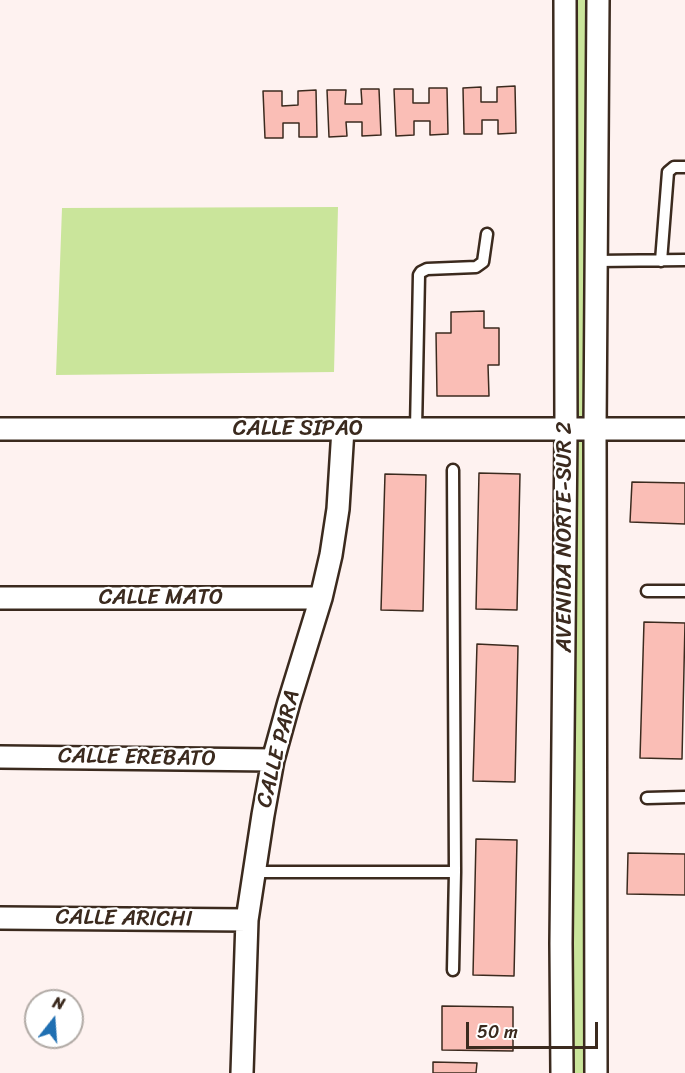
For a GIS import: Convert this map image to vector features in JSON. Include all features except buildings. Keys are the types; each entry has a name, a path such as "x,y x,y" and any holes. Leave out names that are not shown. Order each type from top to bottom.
{"street":[{"name":"AVENIDA NORTE-SUR 2","path":"562,1073 561,943 566,430 565,0"},
{"name":"AVENIDA NORTE-SUR 2","path":"596,1073 595,430 598,0"},
{"name":"CALLE SIPAO","path":"0,429 685,429"},
{"name":"CALLE PARA","path":"242,1073 248,920 263,815 273,760 321,598 331,555 338,509 343,429"},
{"name":"CALLE MATO","path":"0,598 321,598"},
{"name":"CALLE EREBATO","path":"0,757 273,760"},
{"name":"CALLE ARICHI","path":"0,918 248,920"}],"lane":[{"path":"660,261 668,172 674,166 685,167"},
{"path":"416,429 419,275 427,269 480,265 483,262 487,234"},
{"path":"596,261 685,260"},
{"path":"453,470 455,872 453,970"},
{"path":"647,591 685,591"},
{"path":"647,798 685,797"},
{"path":"254,873 455,872"}],"green space":[{"path":"565,0 598,0 596,1073 562,1073"},
{"path":"338,207 334,372 56,375 62,208"}]}
